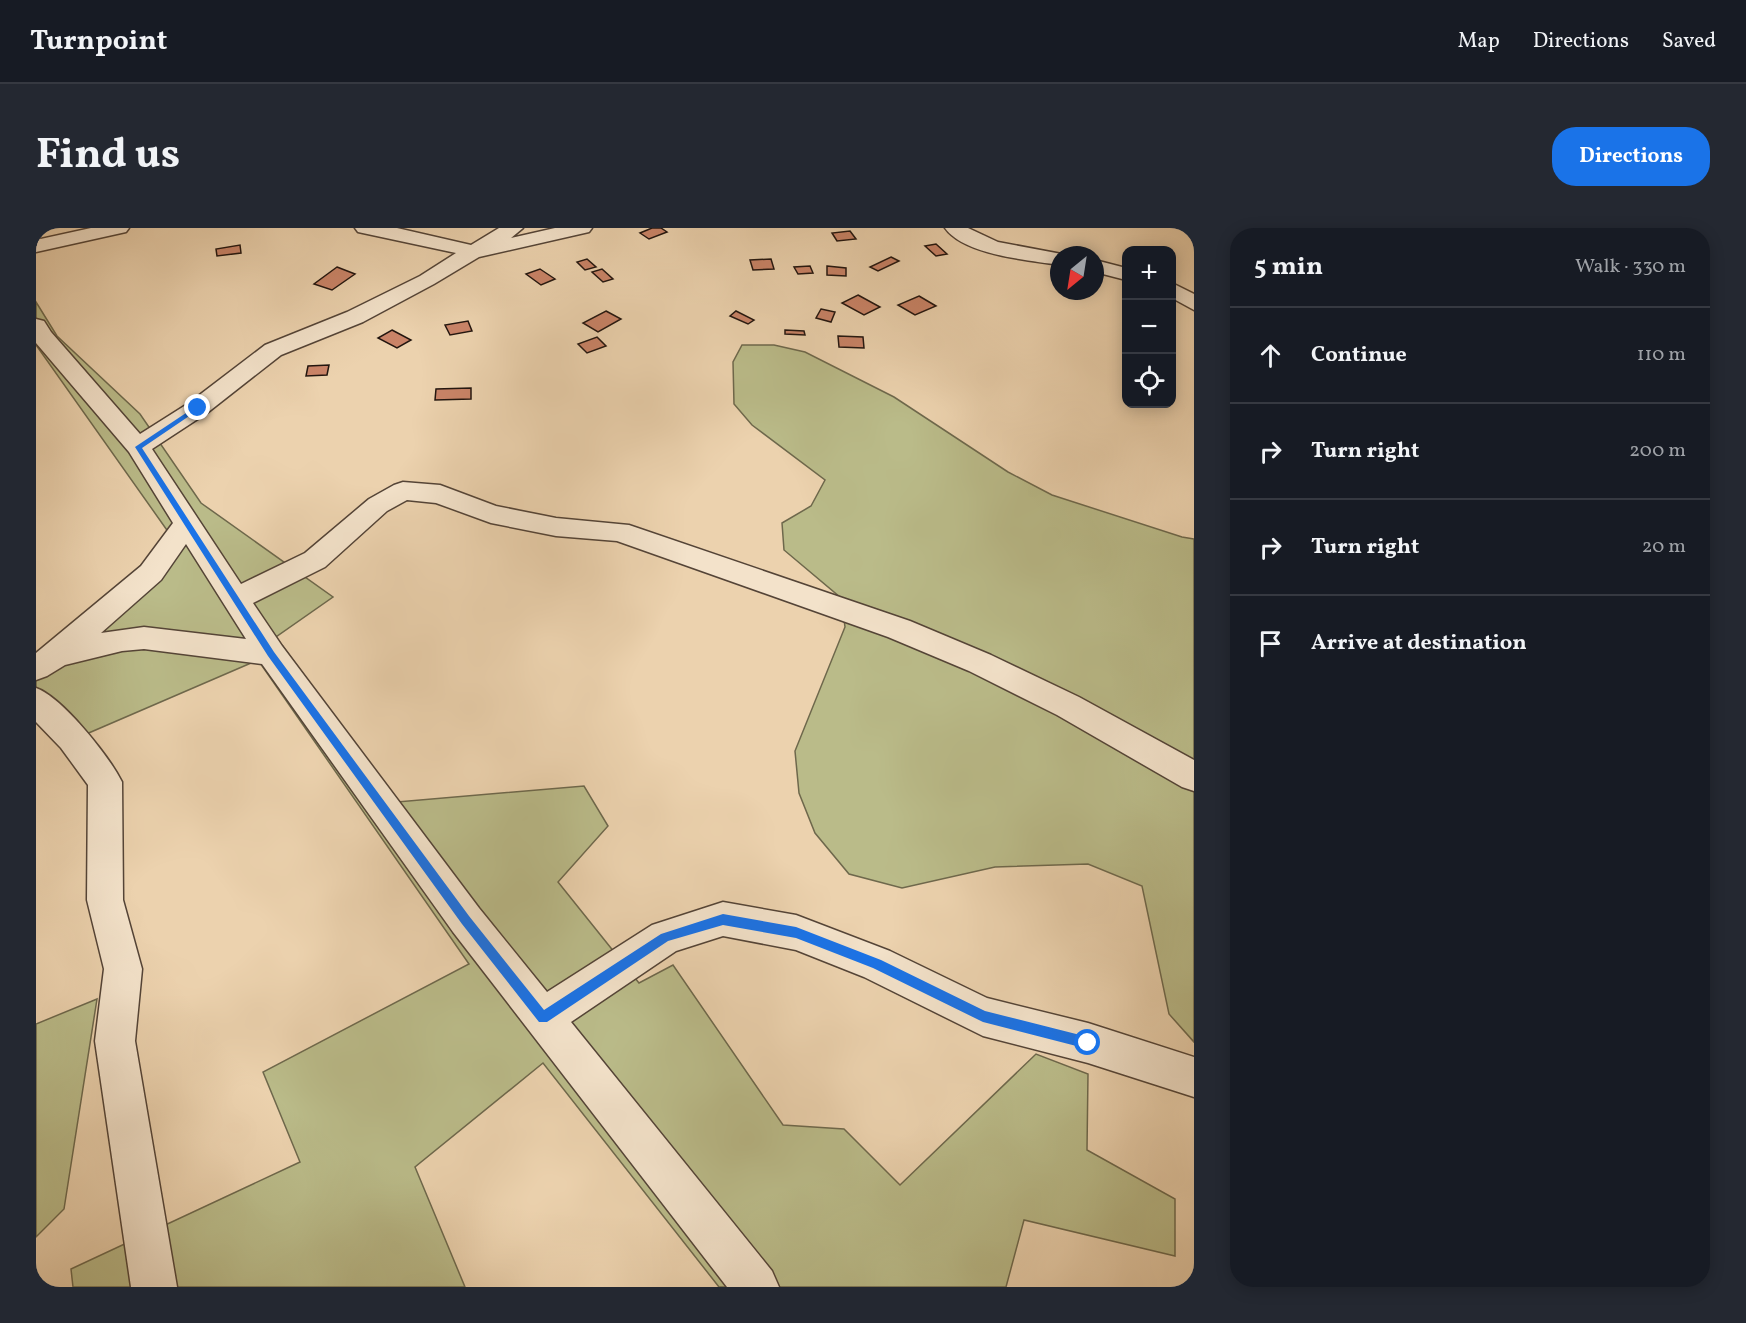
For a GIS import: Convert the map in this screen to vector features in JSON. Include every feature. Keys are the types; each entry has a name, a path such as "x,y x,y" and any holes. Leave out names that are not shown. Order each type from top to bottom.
{"street":[{"path":"36,246 119,228"},
{"path":"364,228 475,252 582,228"},
{"path":"138,447 198,408 273,350 355,317 475,252 513,228"},
{"path":"955,228 973,240 1002,249 1050,257"},
{"path":"1104,268 1122,273"},
{"path":"1176,292 1194,303"},
{"path":"36,326 41,335 138,447 271,654 466,920 756,1287"},
{"path":"235,599 315,560 378,505 403,491 440,494 491,514 555,527 619,532 899,629 980,663 1068,706 1194,777"},
{"path":"46,662 151,573 186,525"},
{"path":"46,662 122,640 144,639 271,654"},
{"path":"36,701 73,739 105,782 105,900 123,969 115,1041 154,1287"},
{"path":"543,1018 665,937 723,920 796,933 877,964 983,1016 1088,1043 1194,1077"}],"green space":[{"path":"36,302 57,336 140,414 201,503 333,597 276,637 397,802 584,786 608,826 558,882 639,983 673,965 783,1125 844,1129 900,1185 1036,1054 1088,1074 1087,1150 1175,1199 1175,1256 1024,1220 1006,1287 719,1287 543,1063 415,1167 465,1287 73,1287 71,1269 300,1162 263,1072 469,964 258,660 77,738 36,697 36,653 103,609 169,533 36,345"},
{"path":"742,345 774,345 805,352 894,397 1008,472 1052,495 1194,539 1194,1042 1169,1014 1142,886 1088,864 995,867 902,888 849,874 815,833 799,793 795,751 845,627 841,598 784,550 782,523 811,506 825,480 752,425 734,404 733,362"},
{"path":"97,999 64,1209 36,1237 36,1024"}],"building":[{"path":"652,228 661,228 667,232 649,239 640,233"},
{"path":"850,231 856,239 837,241 832,233"},
{"path":"936,244 947,254 936,256 925,246"},
{"path":"240,245 241,253 217,256 216,249"},
{"path":"891,257 899,261 878,271 870,267"},
{"path":"587,259 596,267 585,270 577,262"},
{"path":"771,259 774,269 753,270 750,260"},
{"path":"810,266 813,273 798,274 794,267"},
{"path":"827,266 846,268 846,276 827,275"},
{"path":"337,267 355,274 332,290 314,284"},
{"path":"540,269 555,279 541,285 526,274"},
{"path":"602,269 613,279 603,282 592,272"},
{"path":"858,295 880,307 864,315 842,303"},
{"path":"919,296 936,306 915,315 898,305"},
{"path":"821,309 835,312 831,322 816,318"},
{"path":"606,311 621,319 598,332 583,323"},
{"path":"736,311 754,320 748,324 730,316"},
{"path":"468,321 472,331 450,335 445,325"},
{"path":"392,330 411,340 397,348 378,338"},
{"path":"785,330 804,331 805,335 785,334"},
{"path":"838,336 863,337 864,348 839,347"},
{"path":"597,337 606,346 587,353 578,344"},
{"path":"329,365 327,375 306,376 308,366"},
{"path":"471,388 471,399 435,400 436,389"}],"route":[{"path":"198,408 138,447 271,654 466,920 543,1018 665,937 723,920 796,933 877,964 983,1016 1088,1043"}]}
